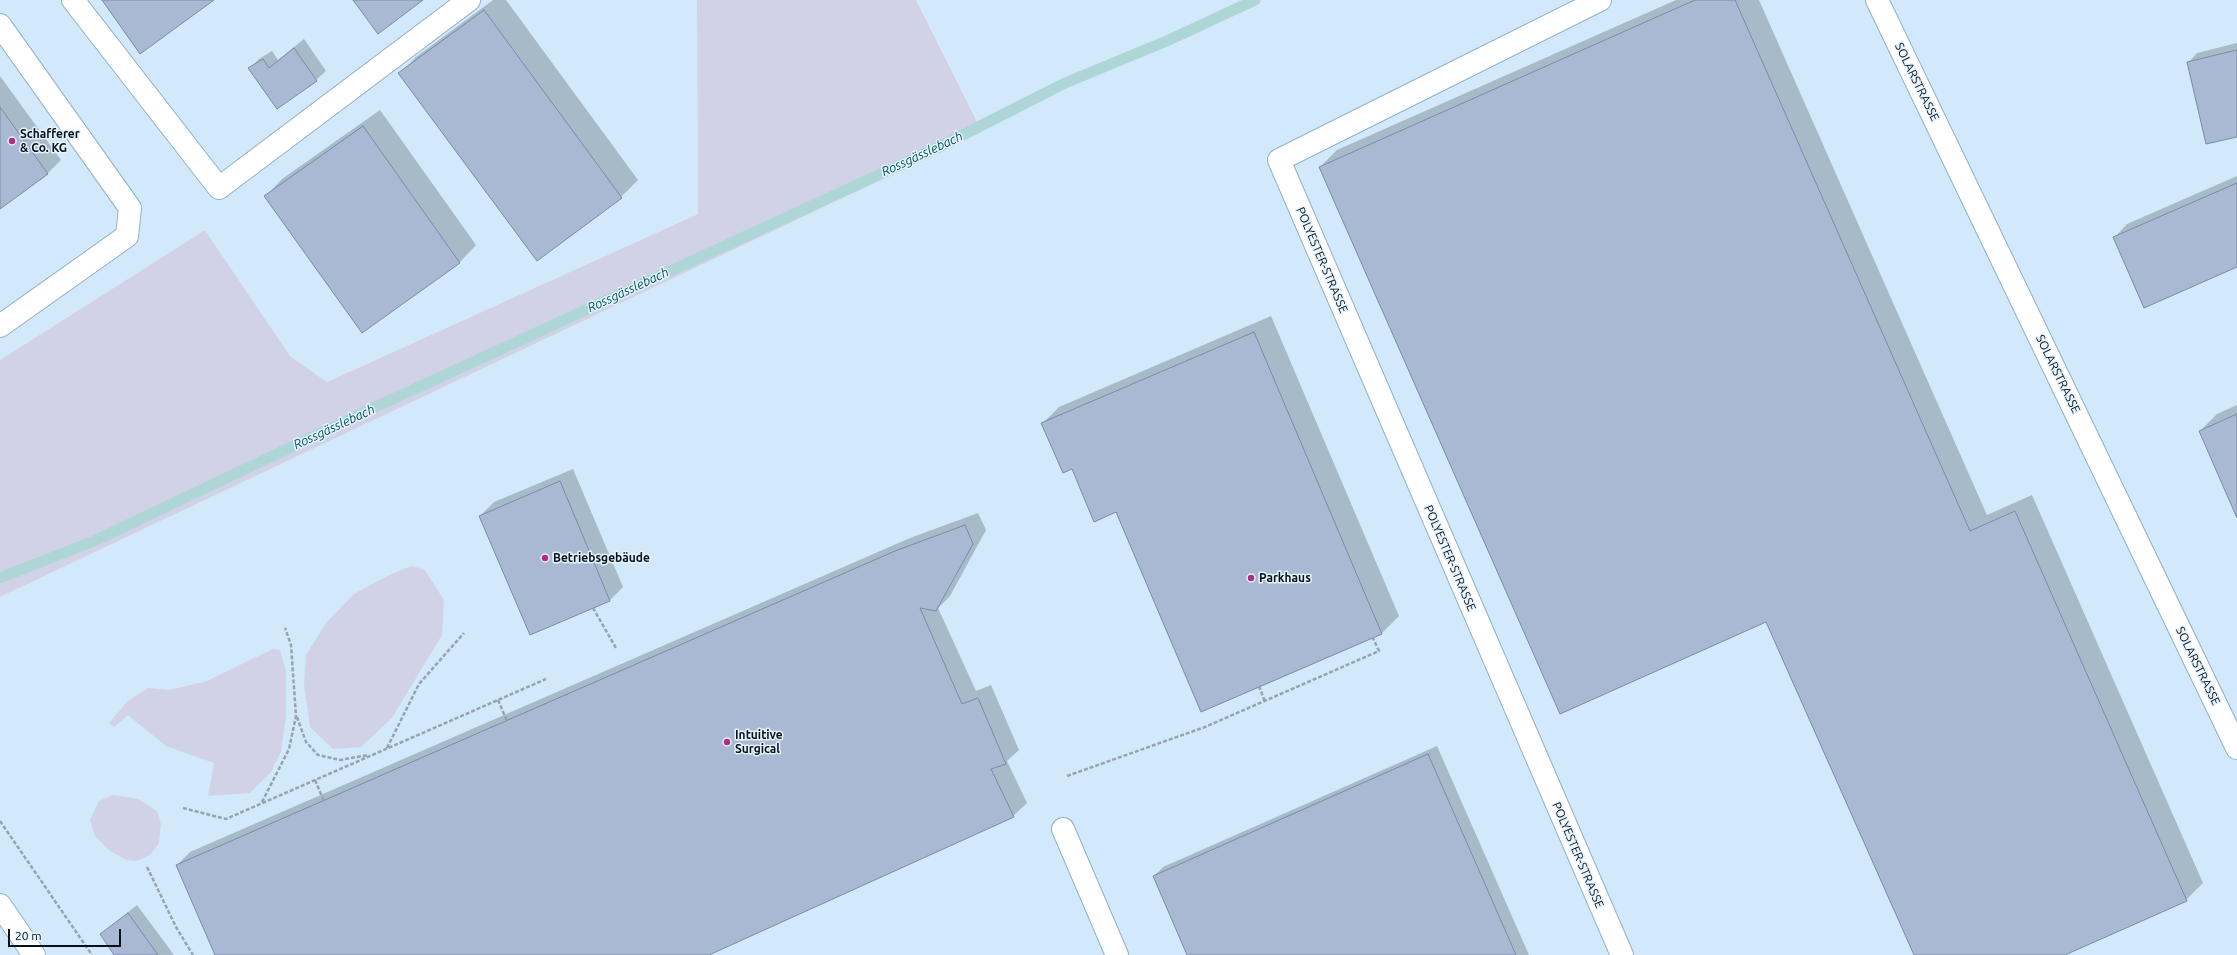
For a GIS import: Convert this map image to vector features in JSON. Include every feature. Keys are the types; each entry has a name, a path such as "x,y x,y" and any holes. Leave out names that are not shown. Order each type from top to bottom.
{"street":[{"path":"73,0 219,188 469,0"},
{"name":"POLYESTER-STRASSE","path":"1600,0 1278,160 1622,955"},
{"name":"SOLARSTRASSE","path":"1877,0 2237,748"},
{"path":"0,25 130,208 127,236 0,326"},
{"path":"1063,829 1117,955"},
{"path":"0,905 34,955"}],"path":[{"path":"594,608 616,648"},
{"path":"262,803 289,749 296,716 291,645 285,628"},
{"path":"387,748 419,684 464,633"},
{"path":"1067,776 1205,728 1379,651 1373,638"},
{"path":"182,808 226,819 546,679"},
{"path":"1259,686 1265,702"},
{"path":"498,700 507,721"},
{"path":"296,716 306,742 318,755 340,760 373,754"},
{"path":"315,780 324,801"},
{"path":"0,821 92,955"},
{"path":"147,867 176,927 193,955"}],"shaded area":[{"path":"0,0 697,0 698,214 327,382 290,356 205,230 0,360"},
{"path":"697,0 916,0 982,132 0,597 0,360 205,230 290,356 327,382 698,214"},
{"path":"916,0 2237,0 2237,955 0,955 0,597 981,132"},
{"path":"411,566 424,569 444,600 442,635 392,718 361,747 333,749 310,727 304,684 306,655 326,623 354,594 387,576"},
{"path":"273,649 280,650 286,671 286,716 281,752 271,772 250,793 208,796 214,763 166,746 128,715 114,727 109,723 128,701 148,688 170,690 207,681"},
{"path":"113,795 138,799 157,811 161,824 159,843 150,855 137,861 127,860 110,851 95,836 90,820 99,801"}],"building":[{"path":"102,0 214,0 140,54"},
{"path":"353,0 423,0 378,34"},
{"path":"1695,0 1735,0 1970,531 2015,511 2187,901 2065,955 1914,955 1766,622 1560,714 1319,167"},
{"path":"484,10 622,198 537,261 398,73"},
{"path":"294,48 317,81 277,109 248,68 263,59 269,68"},
{"path":"2237,50 2237,137 2206,144 2187,62"},
{"name":"Schafferer & Co. KG","path":"0,107 48,174 0,209"},
{"path":"363,126 460,263 362,333 264,196"},
{"path":"2237,183 2237,267 2144,308 2113,237"},
{"name":"Parkhaus","path":"1254,332 1382,634 1201,712 1116,512 1094,522 1072,469 1063,473 1041,423"},
{"path":"2237,414 2237,518 2199,431"},
{"name":"Betriebsgebäude","path":"560,481 610,601 530,635 479,516"},
{"name":"Intuitive Surgical","path":"965,525 973,544 936,611 920,608 962,704 978,698 1006,764 991,769 1014,817 709,955 215,955 176,865 895,551"},
{"path":"1428,754 1516,955 1187,955 1153,876"},
{"path":"128,913 158,955 114,955 100,934"}],"waterway":[{"name":"Rossgässlebach","path":"0,578 94,541 369,410 939,147 1065,83 1169,40 1255,0"}],"place":[{"name":"Schafferer & Co. KG","path":"12,141"},
{"name":"Betriebsgebäude","path":"545,558"},
{"name":"Parkhaus","path":"1251,578"},
{"name":"Intuitive Surgical","path":"727,742"}]}
